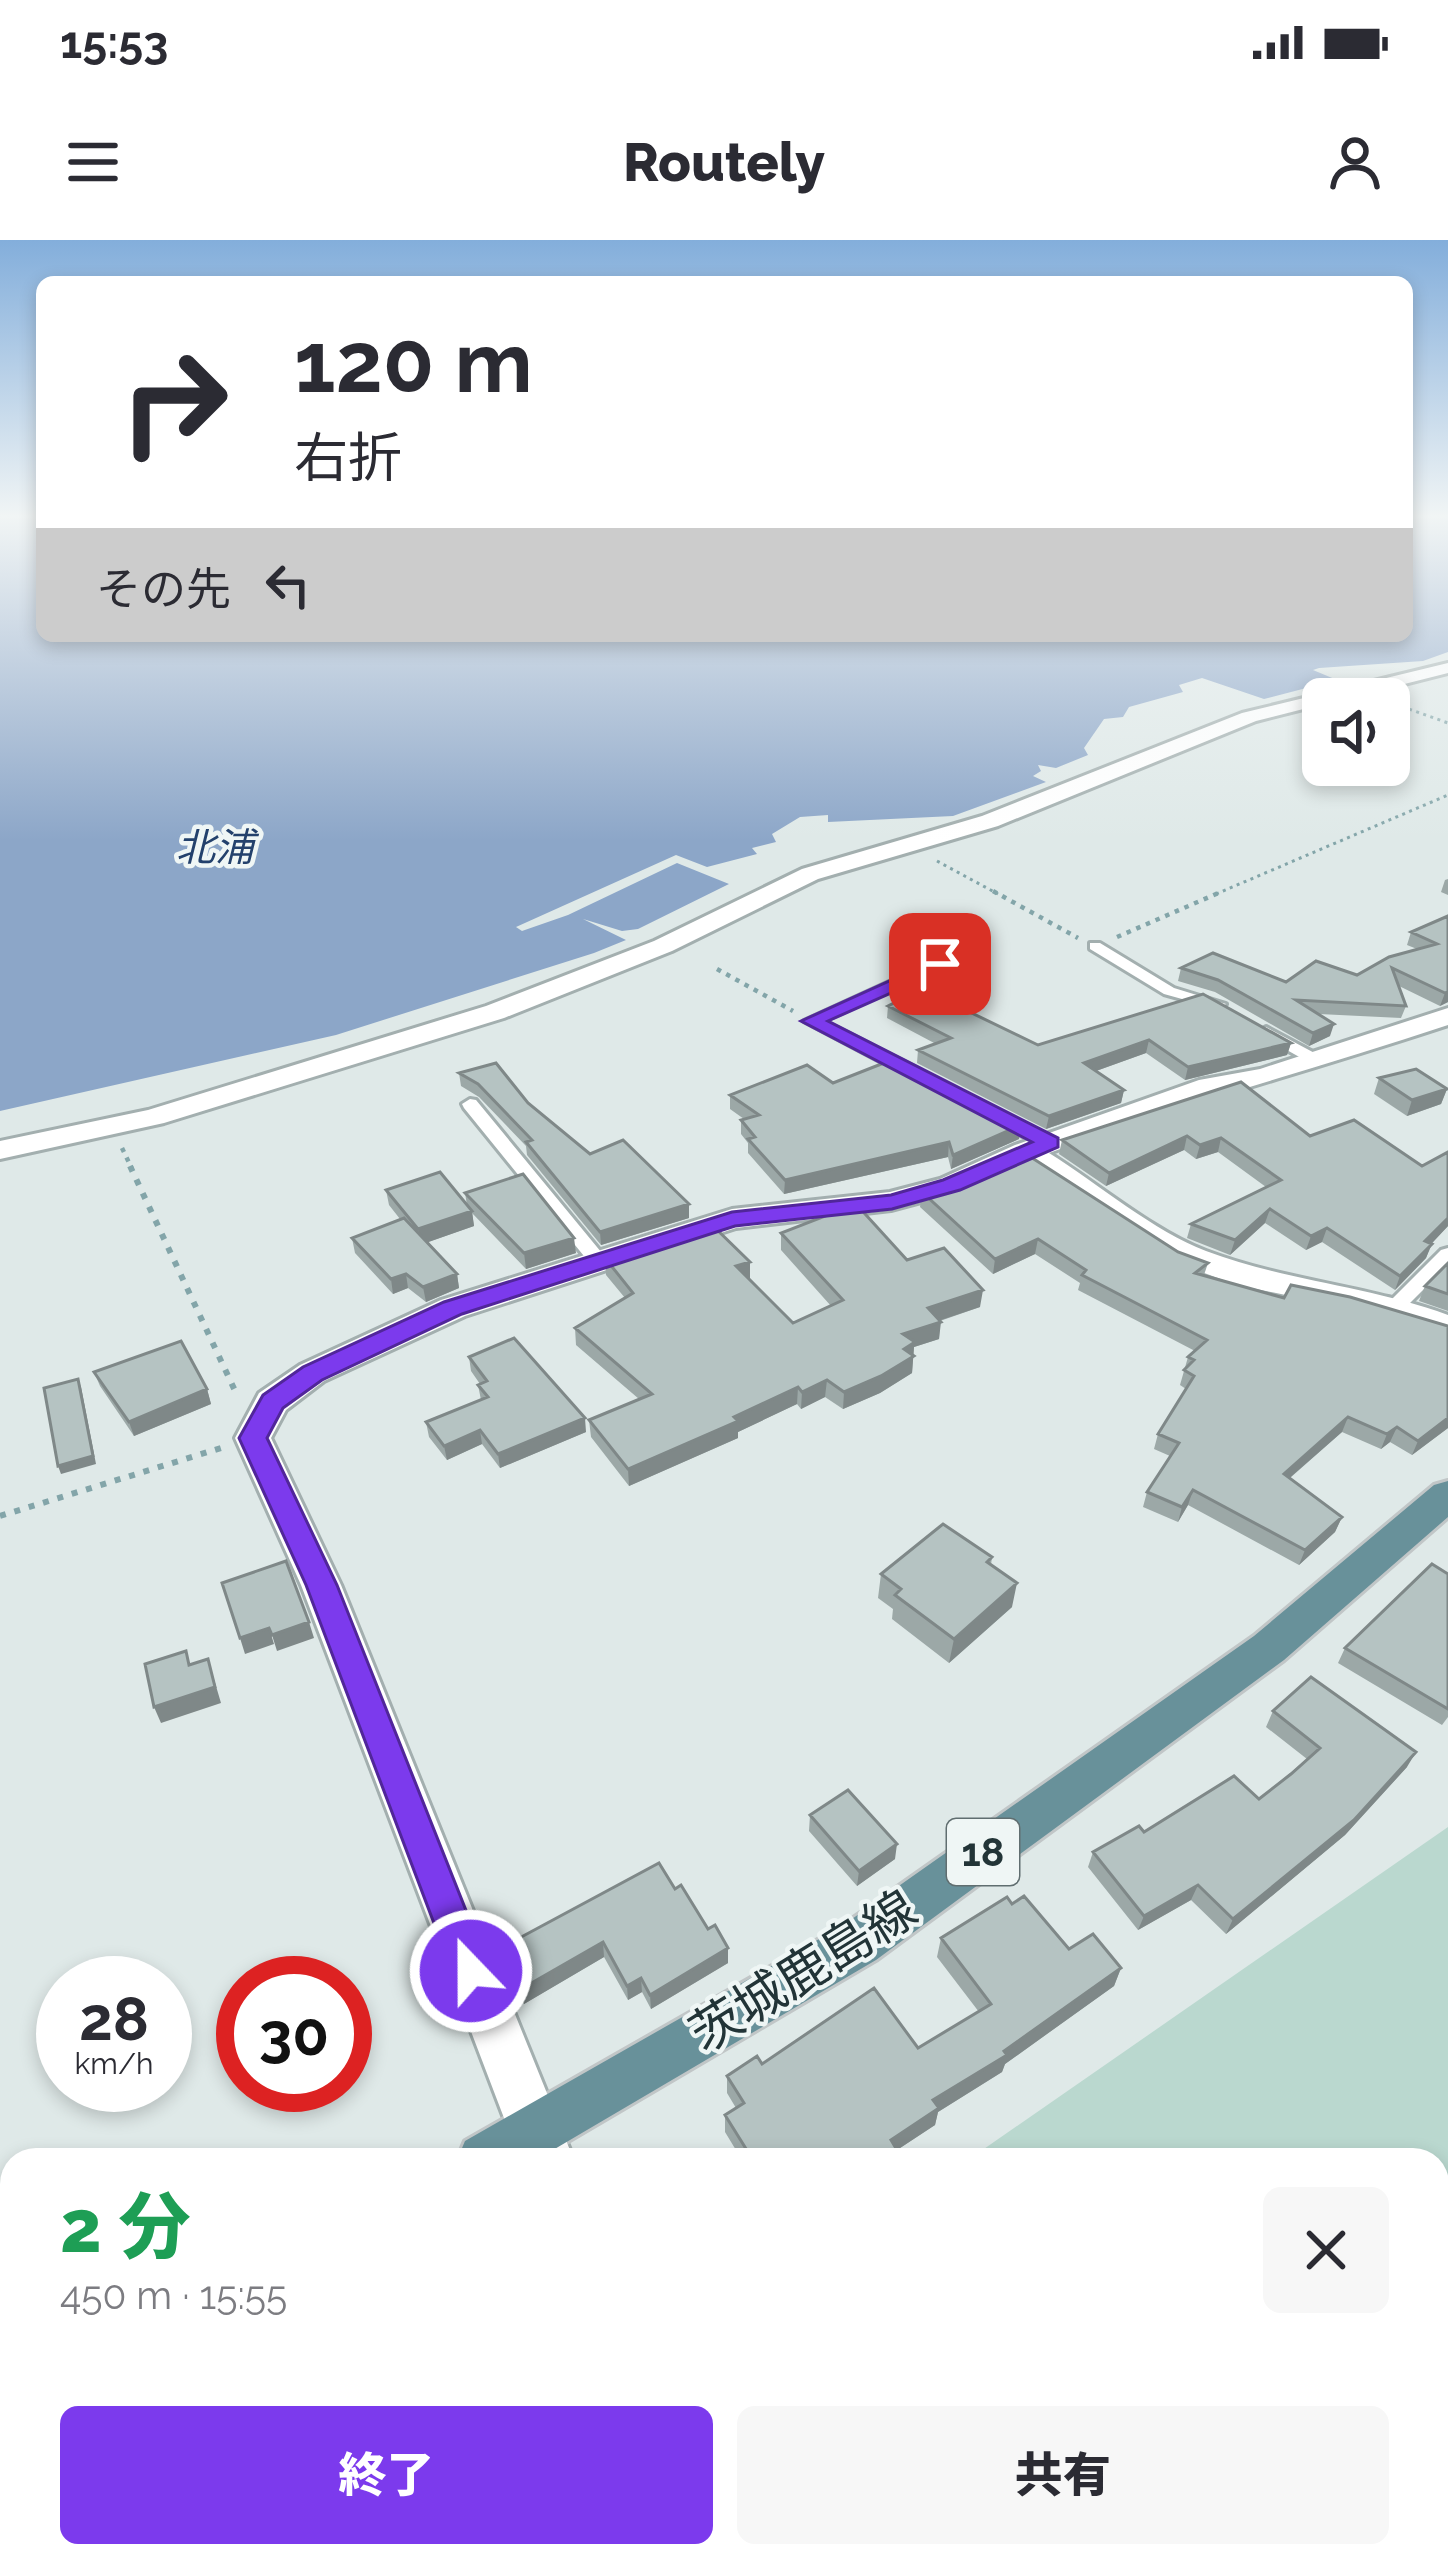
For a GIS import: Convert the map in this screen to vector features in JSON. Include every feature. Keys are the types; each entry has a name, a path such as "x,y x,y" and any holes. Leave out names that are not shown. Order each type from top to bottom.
{"main road":[{"name":"茨城鹿島線","path":"541,2147 860,1943 1269,1648 1392,1537 1448,1495"}],"street":[{"path":"0,1150 114,1128 495,1012 663,946 810,874 990,821 1249,717 1448,668"},
{"path":"541,2147 321,1585 262,1420 312,1373 402,1330 599,1262 732,1220 892,1202 952,1185 1038,1147 1209,1085 1316,1060 1448,1016"},
{"path":"1038,1147 1188,1256 1249,1278 1395,1307 1448,1327"}],"lane":[{"path":"1095,946 1169,992 1208,999 1226,1009"},
{"path":"812,1021 940,964"},
{"path":"1244,1019 1316,1060"},
{"path":"812,1021 931,1082"},
{"path":"970,1102 1038,1147"},
{"path":"470,1104 599,1262"},
{"path":"1395,1307 1448,1254"}],"path":[{"path":"1410,709 1448,723"},
{"path":"908,845 1095,946 1448,795"},
{"path":"717,969 812,1021"},
{"path":"0,1516 262,1420 232,1394 114,1128"}],"green space":[{"path":"1448,1827 1448,2148 985,2148"}],"water":[{"name":"北浦","path":"0,624 36,624 36,642 1413,642 1413,624 1448,624 1448,652 1423,661 1319,668 1313,670 1332,678 1302,678 1302,689 1264,699 1202,678 1179,685 1183,692 1129,707 1123,717 1104,719 1084,748 1088,755 1056,768 1038,765 1041,771 1033,776 1046,782 953,816 828,822 828,815 800,817 772,834 776,842 752,848 757,854 707,867 676,855 516,927 522,931 568,915 677,863 729,884 638,929 622,931 583,919 626,940 336,1035 0,1111"}],"building":[{"path":"1448,916 1448,992 1392,968 1406,1006 1296,1000 1334,1024 1313,1033 1218,980 1181,968 1213,953 1286,982 1316,961 1357,975 1389,957 1437,944 1411,932"},
{"path":"922,989 1038,1045 1203,994 1291,1043 1188,1067 1149,1040 1084,1063 1124,1090 1049,1116 918,1050 951,1038 888,1006"},
{"path":"894,1059 1021,1125 953,1155 949,1142 785,1180 748,1139 755,1137 741,1120 759,1115 730,1095 807,1065 833,1083"},
{"path":"496,1063 528,1103 590,1154 623,1140 689,1204 600,1232 526,1142 532,1140 478,1084 459,1073"},
{"path":"1416,1069 1447,1089 1412,1100 1379,1078"},
{"path":"1241,1082 1310,1136 1354,1120 1422,1166 1448,1152 1448,1218 1425,1241 1432,1244 1400,1276 1327,1228 1311,1236 1270,1209 1235,1240 1191,1224 1281,1180 1221,1138 1200,1145 1187,1136 1109,1173 1062,1140"},
{"path":"1026,1154 1178,1252 1208,1263 1195,1273 1284,1298 1291,1285 1350,1297 1448,1326 1448,1418 1418,1441 1397,1427 1387,1434 1348,1417 1284,1474 1342,1517 1305,1550 1193,1490 1182,1507 1147,1492 1179,1443 1158,1434 1194,1376 1184,1370 1194,1360 1188,1357 1207,1340 1082,1275 1086,1270 1038,1239 995,1259 922,1192 966,1181"},
{"path":"440,1172 472,1211 418,1229 386,1190"},
{"path":"523,1174 574,1238 524,1253 465,1193"},
{"path":"856,1204 907,1260 944,1248 983,1290 928,1308 941,1322 903,1334 915,1342 904,1349 914,1356 881,1376 844,1392 827,1380 802,1392 798,1387 734,1417 738,1421 628,1469 589,1420 652,1394 575,1328 633,1293 605,1258 711,1224 750,1262 736,1266 793,1323 843,1300 781,1233"},
{"path":"404,1218 457,1274 423,1287 406,1274 391,1279 352,1238"},
{"path":"1448,1263 1448,1294 1425,1286"},
{"path":"514,1338 585,1418 498,1454 480,1430 444,1446 426,1422 488,1397 478,1385 487,1381 469,1357"},
{"path":"181,1341 207,1389 129,1422 94,1372"},
{"path":"78,1379 93,1456 58,1466 44,1388"},
{"path":"943,1524 992,1557 987,1562 1017,1583 954,1639 895,1595 901,1589 881,1574"},
{"path":"286,1561 309,1622 272,1635 269,1628 240,1638 222,1583"},
{"path":"1432,1564 1448,1574 1448,1709 1345,1648"},
{"path":"186,1651 189,1665 208,1659 215,1687 154,1707 145,1664"},
{"path":"1311,1677 1416,1752 1354,1820 1233,1919 1198,1885 1144,1916 1093,1852 1139,1826 1144,1832 1234,1776 1259,1799 1291,1774 1320,1748 1273,1711"},
{"path":"848,1790 897,1844 859,1871 810,1815"},
{"path":"659,1863 675,1889 681,1885 708,1929 715,1925 728,1948 650,1995 641,1978 627,1986 603,1942 521,1989 499,1949"},
{"path":"1024,1896 1069,1949 1093,1934 1121,1968 1004,2051 1007,2055 933,2100 939,2108 891,2140 896,2148 746,2148 725,2115 744,2103 727,2076 757,2056 762,2064 874,1988 918,2048 991,2004 941,1938 1007,1897 1012,1904"}],"route":[{"path":"471,1971 321,1585 253,1438 272,1402 312,1373 453,1308 732,1220 892,1202 952,1185 1050,1143 812,1021 940,964"}]}
